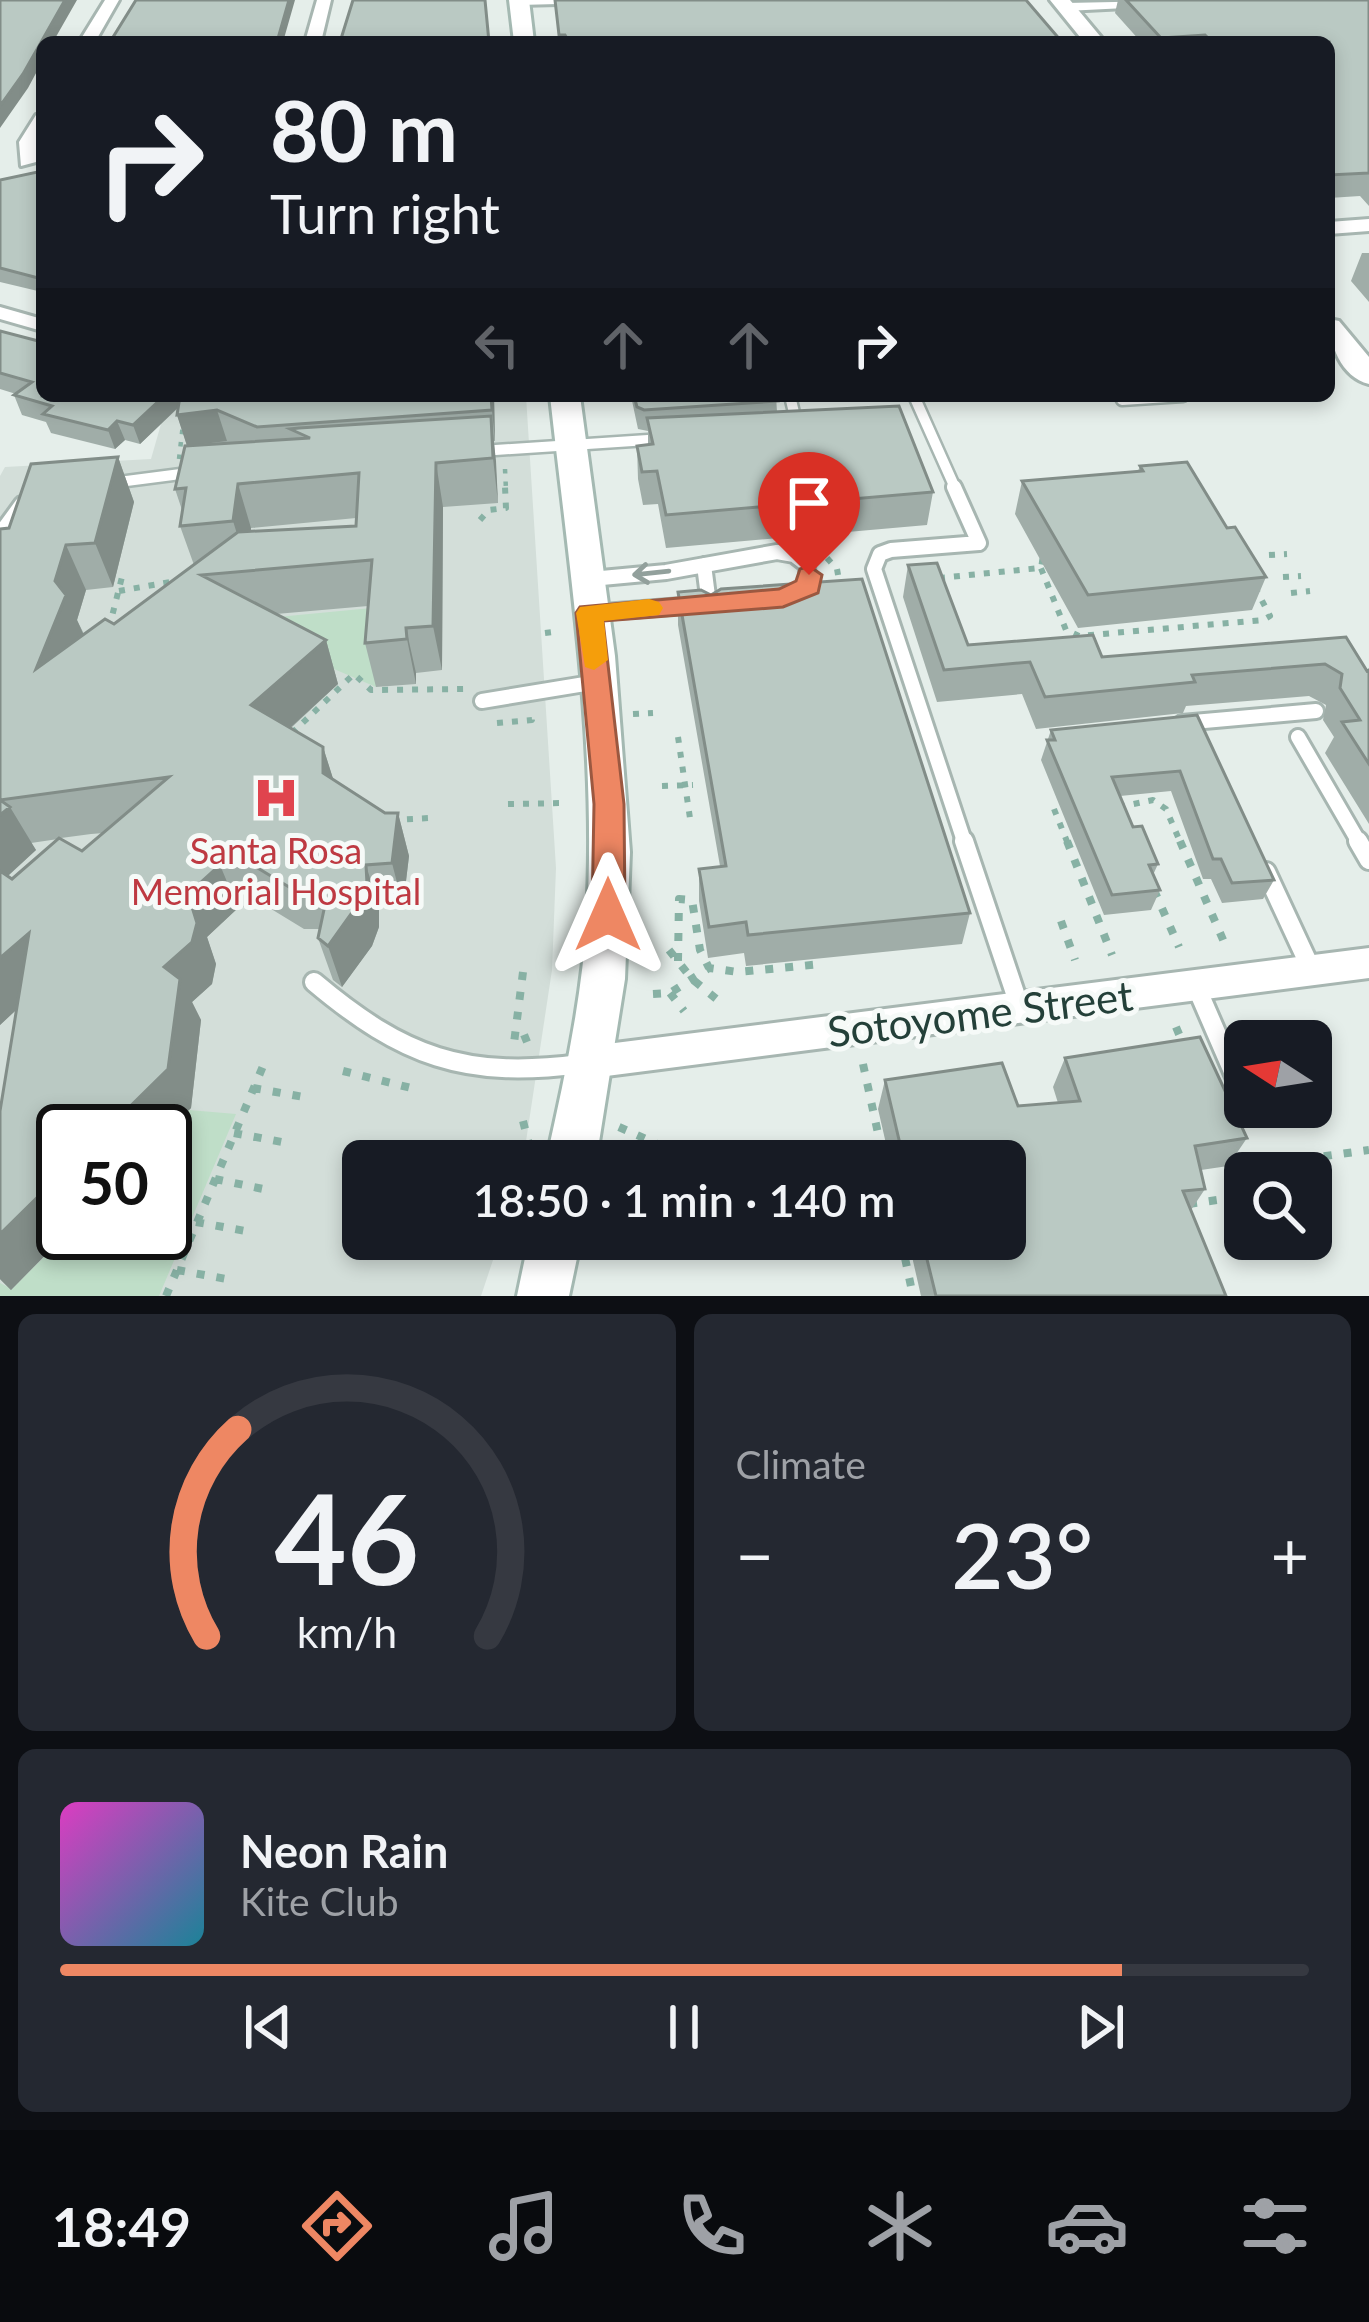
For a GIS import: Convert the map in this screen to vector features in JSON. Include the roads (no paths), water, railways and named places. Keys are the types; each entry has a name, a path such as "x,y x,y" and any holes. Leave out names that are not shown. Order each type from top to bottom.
{"main road":[{"path":"519,1 523,36"},
{"path":"1063,4 1090,36"},
{"path":"566,402 609,804 601,1012 575,1140"},
{"path":"543,1296 551,1260"}],"street":[{"path":"91,36 112,0"},
{"path":"315,36 324,0"},
{"path":"519,1 558,0"},
{"path":"1063,4 1205,0"},
{"path":"0,168 34,160 28,142 36,128"},
{"path":"1335,228 1369,225"},
{"path":"0,313 36,323"},
{"name":"Sotoyome Street","path":"591,1062 1369,963"}],"lane":[{"path":"777,432 798,431 791,402"},
{"path":"917,402 979,543 891,550 880,554 874,569 1020,1008"},
{"path":"465,452 690,438"},
{"path":"103,483 213,471"},
{"path":"0,534 28,496"},
{"path":"587,596 704,565 777,552 794,555 807,565 808,586 783,598"},
{"path":"704,565 710,610"},
{"path":"587,596 710,610 728,602"},
{"path":"482,700 597,682"},
{"path":"1173,724 1316,710"},
{"path":"1196,722 1205,743"},
{"path":"1298,737 1369,860"},
{"path":"1255,849 1312,971"},
{"path":"314,982 339,1005 453,1064 525,1071 591,1062"},
{"path":"1196,986 1224,1051"}],"place":[{"name":"Santa Rosa Memorial Hospital","path":"276,798"}]}
